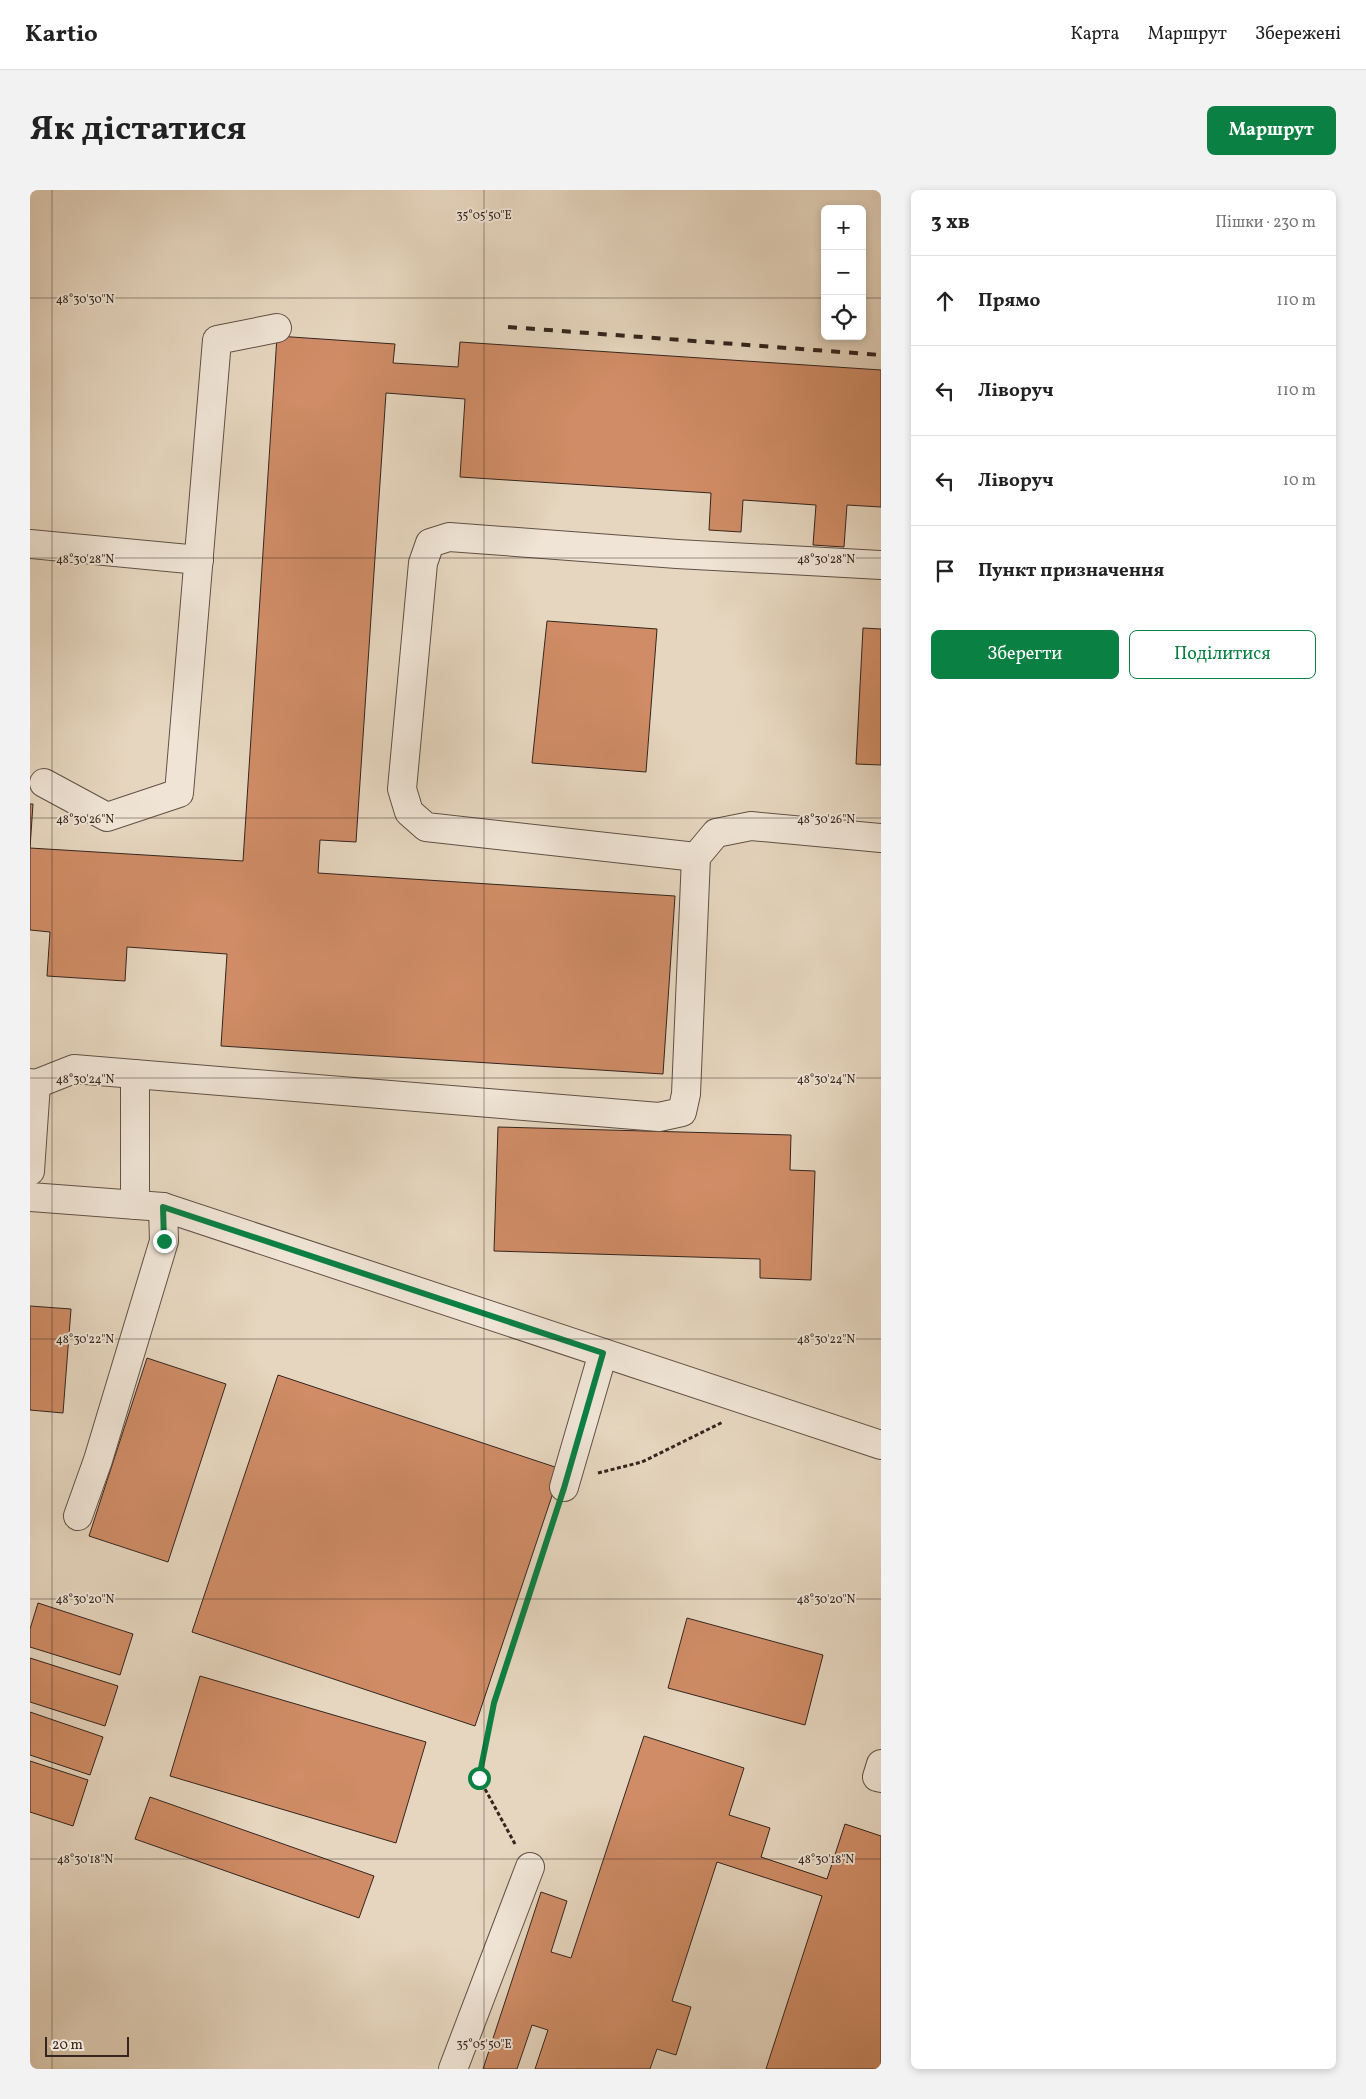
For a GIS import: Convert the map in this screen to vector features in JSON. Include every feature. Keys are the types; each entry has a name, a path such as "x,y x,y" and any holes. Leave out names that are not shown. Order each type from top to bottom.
{"street":[{"path":"44,783 107,817 180,793 217,340 276,328"},
{"path":"696,857 426,827 409,812 402,789 423,563 430,543 449,537 676,554 881,565"},
{"path":"30,544 199,560"},
{"path":"30,1171 33,1084 74,1069 659,1117 682,1112 686,1094 696,857 716,834 751,826 881,838"},
{"path":"135,1074 135,1205"},
{"path":"30,1197 163,1207 881,1445"},
{"path":"78,1516 98,1460 164,1241 163,1207"},
{"path":"564,1488 603,1353"},
{"path":"881,1764 877,1777 881,1778"},
{"path":"453,2069 530,1867"}],"path":[{"path":"505,1829 479,1778 494,1703 564,1488 595,1474 642,1462 756,1404"}],"building":[{"path":"277,336 395,344 393,363 458,367 460,342 881,370 881,507 847,505 844,547 813,545 816,505 743,500 741,532 709,530 711,493 460,477 465,399 386,393 356,842 320,840 318,873 675,896 663,1074 221,1046 227,954 127,947 125,981 47,976 50,932 30,930 30,848 243,861"},
{"path":"547,621 657,629 646,772 532,763"},
{"path":"863,628 881,629 881,765 856,764"},
{"path":"30,804 33,804 30,848"},
{"path":"498,1127 791,1135 790,1170 815,1171 811,1280 760,1278 760,1259 494,1251"},
{"path":"30,1306 71,1309 63,1413 30,1410"},
{"path":"147,1358 226,1384 168,1562 89,1536"},
{"path":"278,1375 561,1469 475,1726 192,1632"},
{"path":"38,1603 133,1634 120,1675 30,1647 30,1629"},
{"path":"687,1618 823,1655 805,1725 668,1688"},
{"path":"30,1658 118,1686 105,1726 30,1702"},
{"path":"200,1676 426,1742 396,1843 170,1776"},
{"path":"30,1712 103,1737 90,1775 30,1755"},
{"path":"644,1736 744,1768 729,1815 770,1828 761,1857 827,1879 845,1824 881,1836 881,2069 766,2069 822,1896 717,1862 672,2001 691,2007 676,2055 657,2049 650,2069 535,2069 548,2030 532,2025 517,2069 483,2069 541,1892 567,1901 551,1952 571,1958"},
{"path":"30,1761 88,1780 73,1826 30,1812"},
{"path":"150,1797 374,1876 359,1918 135,1839"}],"railway":[{"path":"508,327 881,355"}],"route":[{"path":"164,1241 163,1207 603,1353 564,1488 494,1703 479,1778"}]}
